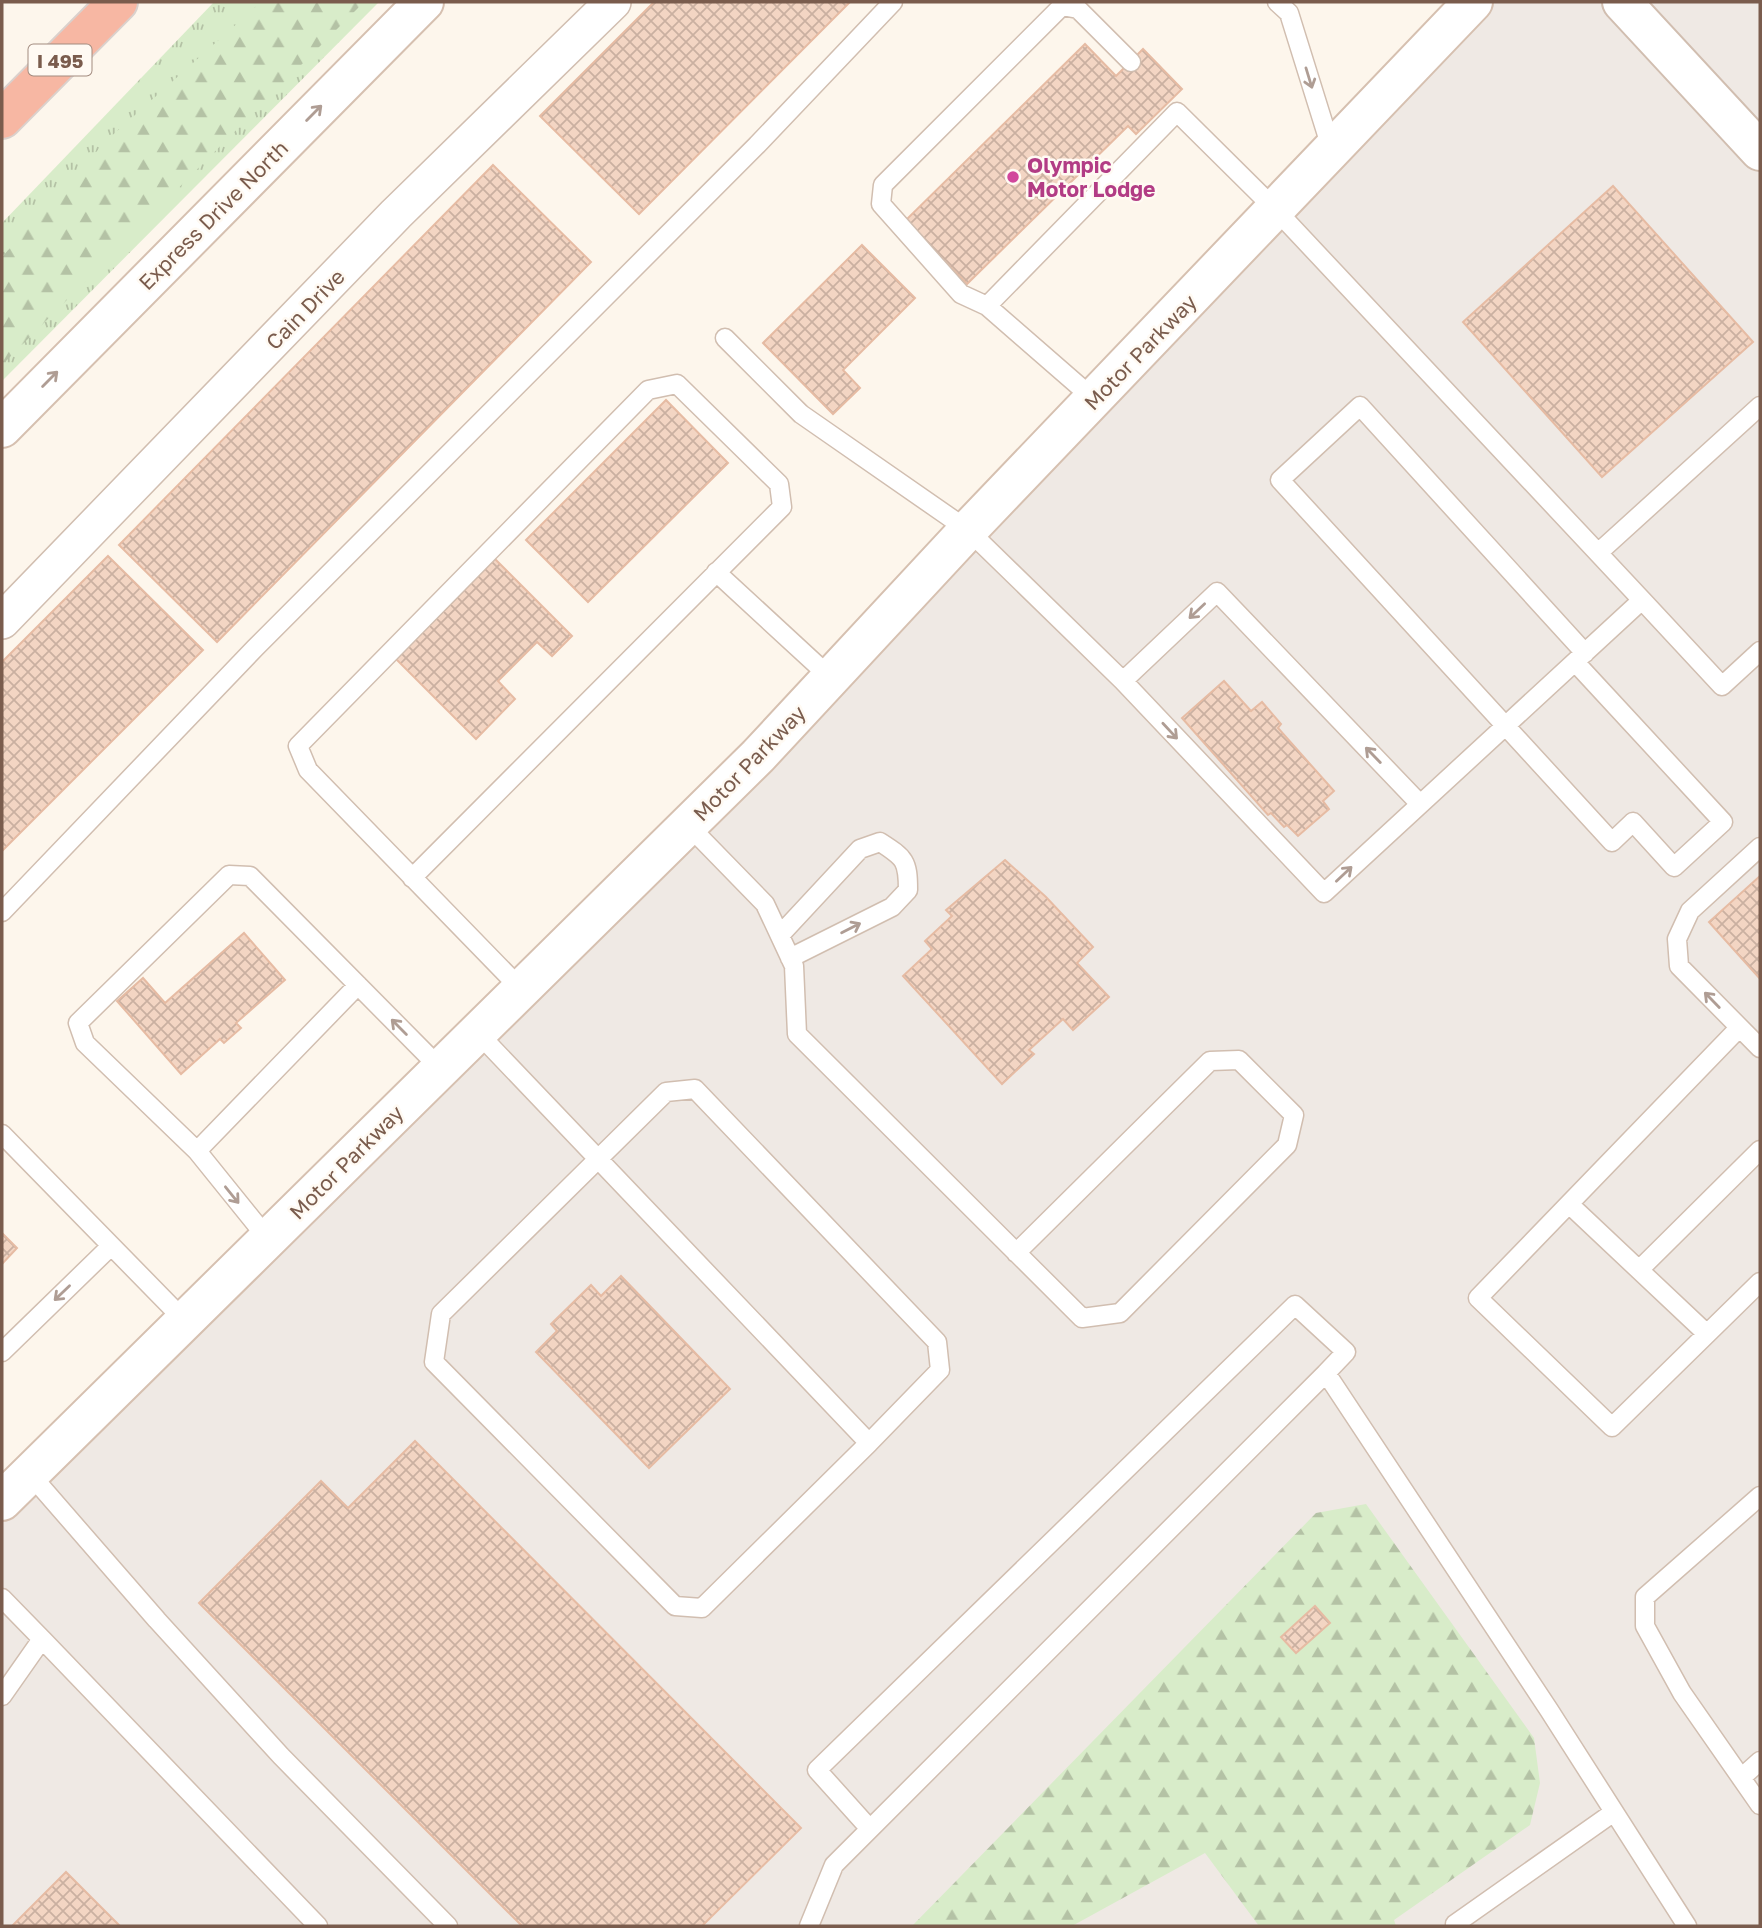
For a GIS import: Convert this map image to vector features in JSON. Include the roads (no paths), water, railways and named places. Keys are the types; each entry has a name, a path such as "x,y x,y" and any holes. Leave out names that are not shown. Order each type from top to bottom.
{"highway":[{"name":"I 495","path":"2,119 118,2"}],"main road":[{"name":"Express Drive North","path":"2,428 424,2"},
{"name":"Motor Parkway","path":"2,1501 688,825 1473,2"},
{"path":"1622,2 1760,152"}],"street":[{"name":"Cain Drive","path":"2,621 396,214 612,2"}],"lane":[{"path":"2,912 256,648 757,145 893,2"},
{"path":"1288,5 1332,150"},
{"path":"1095,400 987,306 961,294 891,220 881,204 883,184 1045,19 1062,6 1078,9 1131,62"},
{"path":"987,306 1177,112 1276,210 1722,686 1760,651"},
{"path":"724,338 801,414 968,530 1123,681 1324,893 1642,600"},
{"path":"412,878 782,506 779,484 677,384 648,390 298,746 308,770 412,878 522,989"},
{"path":"1598,553 1760,406"},
{"path":"1360,407 1580,657 1723,822 1674,867 1633,822 1612,842 1280,480 1360,407"},
{"path":"716,572 831,678"},
{"path":"1123,681 1217,592 1420,804"},
{"path":"688,825 765,904 794,966 797,1034 1016,1253 1082,1318 1121,1313 1287,1145 1294,1115 1239,1060 1210,1062 1016,1253"},
{"path":"780,935 860,849 880,842 898,853 908,866 908,890 892,907 790,958"},
{"path":"1760,847 1690,911 1677,939 1679,966 1760,1048"},
{"path":"268,1239 197,1151 85,1043 78,1023 229,875 250,876 441,1069"},
{"path":"197,1151 358,985"},
{"path":"1739,1028 1478,1298 1612,1427 1760,1282"},
{"path":"477,1032 869,1443"},
{"path":"695,1089 937,1342 940,1370 869,1443 702,1608 675,1606 434,1362 441,1314 666,1092 695,1089"},
{"path":"2,1134 185,1321"},
{"path":"1639,1270 1760,1150"},
{"path":"1569,1204 1707,1334"},
{"path":"2,1352 111,1246"},
{"path":"809,1926 834,1864 870,1829 1346,1352 1295,1305 817,1770 870,1829"},
{"path":"1325,1373 1688,1926"},
{"path":"30,1474 157,1620 272,1746 448,1926"},
{"path":"1760,1496 1645,1597 1643,1610 1645,1626 1682,1693 1760,1805"},
{"path":"2,1598 318,1926"},
{"path":"2,1696 42,1639"},
{"path":"1741,1778 1760,1761"},
{"path":"1457,1926 1455,1924 1614,1812"}],"place":[{"name":"Olympic Motor Lodge","path":"1013,177"}]}
